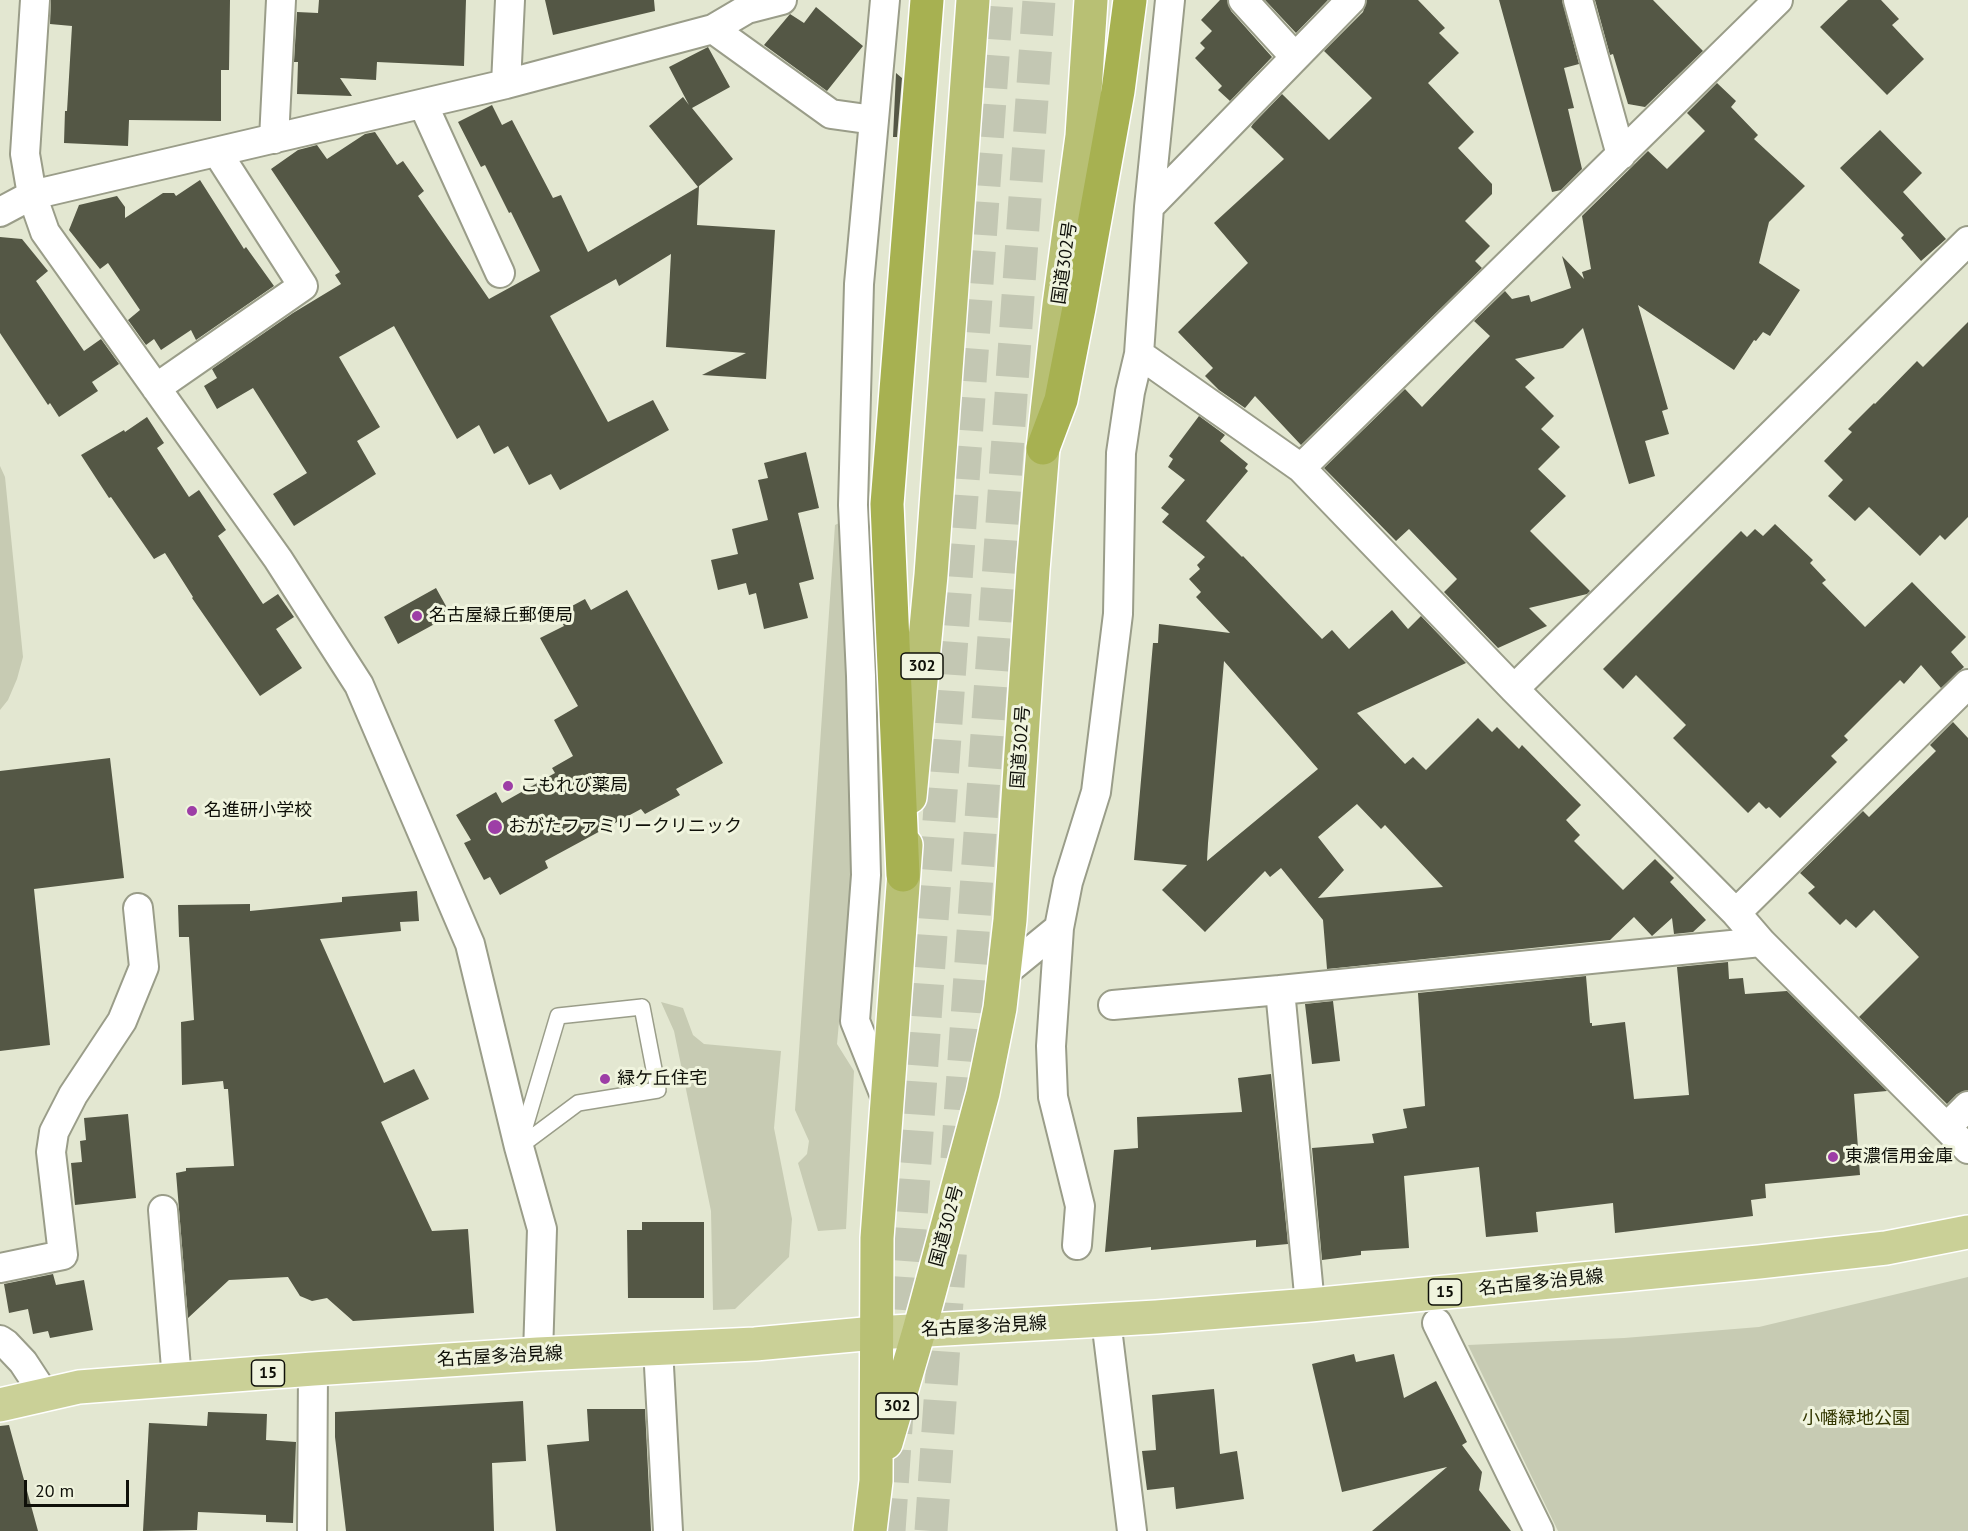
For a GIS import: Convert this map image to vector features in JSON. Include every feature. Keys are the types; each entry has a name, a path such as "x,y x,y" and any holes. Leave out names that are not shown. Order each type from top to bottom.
{"highway":[{"path":"903,874 887,504 927,0"},
{"name":"国道302号","path":"870,1531 876,1481 877,1238 903,874 931,574 973,0"},
{"name":"国道302号","path":"876,1481 983,1093 1000,1008 1010,920 1043,448 1059,305 1082,136 1090,0"},
{"path":"1043,448 1061,400 1079,308 1118,91 1130,0"}],"main road":[{"name":"名古屋多治見線","path":"0,1405 79,1388 313,1369 538,1354 755,1344 875,1333 1106,1320 1310,1305 1770,1261 1886,1248 1968,1232"}],"street":[{"path":"35,0 24,154 32,195 45,232 278,559 358,685 470,944 519,1147 542,1229 538,1354"},
{"path":"274,139 281,0"},
{"path":"506,84 510,0"},
{"path":"0,212 32,195 506,84 713,29 747,5 782,0"},
{"path":"885,0 859,284 853,505 861,676 866,876 855,1021 888,1103"},
{"path":"1077,1245 1080,1206 1053,1097 1051,1046 1059,928 1068,882 1096,792 1118,614 1121,453 1130,392 1139,354 1149,207 1170,0"},
{"path":"1243,0 1295,57"},
{"path":"1149,207 1351,0"},
{"path":"1578,0 1621,154"},
{"path":"1301,468 1778,0"},
{"path":"713,29 831,114 874,120"},
{"path":"423,104 500,273"},
{"path":"156,388 303,286 217,152"},
{"path":"1514,689 1968,241"},
{"path":"1139,354 1301,468 1514,689 1736,913 1761,942 1968,1149"},
{"path":"1736,913 1968,684"},
{"path":"0,1268 63,1255 51,1152 54,1132 73,1095 122,1021 144,967 138,908"},
{"path":"1004,973 1059,928"},
{"path":"1113,1005 1761,942"},
{"path":"1280,990 1310,1305"},
{"path":"1947,1127 1968,1106"},
{"path":"163,1210 177,1380"},
{"path":"1106,1320 1132,1531"},
{"path":"1437,1323 1539,1531"},
{"path":"0,1340 23,1362 44,1394"},
{"path":"658,1348 668,1531"},
{"path":"312,1531 313,1369"}],"lane":[{"path":"642,1007 658,1090 578,1102 519,1147 558,1016 642,1007"}],"green space":[{"path":"0,466 5,477 23,657 8,700 0,710"},
{"path":"841,522 854,857 837,1044 854,1071 846,1229 818,1231 798,1163 807,1154 809,1141 795,1110 835,525"},
{"path":"661,1002 683,1008 693,1035 704,1044 781,1051 774,1128 792,1219 789,1257 735,1309 713,1310 711,1211 674,1031"},
{"name":"小幡緑地公園","path":"1968,1277 1968,1531 1558,1531 1468,1345 1624,1338 1759,1327"}],"building":[{"path":"51,0 230,0 229,70 221,70 221,121 129,120 128,146 64,143 72,26 50,24"},
{"path":"319,0 466,0 464,66 377,62 376,80 340,78 352,96 297,94 298,62 294,62 297,12 318,13"},
{"path":"545,0 654,0 655,11 553,35"},
{"path":"1220,0 1227,0 1231,11 1272,57 1230,101 1218,90 1222,86 1195,58 1205,48 1200,43 1212,31 1201,20"},
{"path":"1265,0 1328,0 1296,33"},
{"path":"1367,0 1418,0 1445,28 1439,33 1459,53 1428,83 1474,132 1458,148 1492,184 1492,194 1465,221 1490,246 1475,261 1482,268 1301,445 1255,396 1245,408 1219,390 1205,376 1213,368 1178,332 1248,263 1214,223 1284,159 1251,127 1253,124 1282,94 1329,140 1372,98 1324,51 1363,12"},
{"path":"1499,0 1562,0 1579,64 1564,68 1574,108 1568,109 1582,169 1561,190 1552,192"},
{"path":"1595,0 1653,0 1703,51 1645,107 1628,104 1613,54 1610,55"},
{"path":"1848,0 1881,0 1899,19 1892,25 1924,59 1887,95 1820,27"},
{"path":"816,7 863,46 827,91 764,45 790,14 804,23"},
{"path":"708,47 730,87 692,108 733,159 699,186 697,225 775,230 766,379 702,375 746,353 666,347 671,254 619,286 616,279 550,316 608,422 653,400 669,430 560,490 551,474 529,485 508,446 494,454 479,425 457,439 394,326 339,357 380,427 357,441 376,474 294,526 273,494 307,473 253,388 217,409 204,386 217,378 212,369 293,313 341,284 335,275 340,272 271,169 298,150 317,145 327,159 365,134 375,132 397,165 403,161 424,191 418,196 489,299 540,271 511,212 509,213 485,165 481,167 458,122 492,105 502,125 512,120 553,198 561,195 588,252 698,187 649,126 683,97 689,105 669,67"},
{"path":"896,73 902,78 897,137 893,137"},
{"path":"1717,83 1736,101 1731,107 1758,135 1754,139 1805,186 1769,222 1759,263 1800,290 1770,336 1763,332 1756,341 1754,340 1734,370 1638,305 1668,409 1662,411 1669,434 1645,441 1655,476 1629,484 1583,328 1563,348 1515,359 1535,378 1525,387 1554,416 1541,429 1560,447 1538,469 1566,496 1530,531 1590,591 1587,594 1529,608 1547,626 1498,648 1444,592 1457,579 1409,529 1396,541 1324,468 1405,389 1422,407 1490,336 1474,321 1505,291 1512,299 1529,295 1531,302 1571,288 1562,256 1584,279 1582,272 1591,269 1582,216 1648,151 1667,169 1705,131 1687,113"},
{"path":"1880,130 1922,173 1903,192 1946,239 1921,261 1901,238 1904,235 1840,168"},
{"path":"200,180 244,249 246,247 274,286 196,340 191,330 161,350 154,339 146,345 128,320 140,310 108,263 100,269 69,230 79,205 117,196 125,207 125,218 163,193 174,193 176,196"},
{"path":"0,237 22,239 48,271 36,281 84,351 101,339 119,364 92,382 98,391 59,417 50,403 48,405 0,333"},
{"path":"1968,322 1968,517 1945,540 1940,535 1920,556 1869,507 1855,521 1828,496 1843,480 1824,461 1852,432 1848,429 1917,361 1923,367"},
{"path":"1199,416 1225,435 1220,441 1248,464 1245,468 1248,471 1206,521 1243,556 1322,639 1332,630 1349,649 1392,610 1408,629 1421,616 1466,663 1357,713 1405,764 1413,757 1426,770 1478,718 1492,732 1497,727 1519,749 1522,745 1581,805 1566,820 1580,835 1574,841 1623,890 1655,859 1674,878 1670,882 1706,920 1693,932 1674,934 1672,918 1652,936 1634,917 1610,940 1327,969 1323,920 1281,868 1270,877 1265,871 1205,932 1162,890 1187,865 1134,860 1153,643 1158,643 1159,624 1230,633 1196,597 1201,592 1189,579 1200,569 1197,565 1205,557 1162,522 1169,514 1161,508 1185,480 1168,467 1173,459 1169,456","holes":["1224,661 1318,769 1207,861 1208,843","1357,804 1381,829 1385,825 1443,887 1318,898 1344,870 1318,837"]},
{"path":"147,417 164,443 157,448 189,497 199,490 226,530 218,536 263,604 278,594 294,617 276,629 302,668 260,696 192,598 165,553 154,559 81,455 124,430 125,432"},
{"path":"806,452 819,508 798,513 814,579 799,583 808,618 764,629 756,593 749,595 746,583 718,590 711,560 738,554 732,529 768,520 758,480 768,478 764,463"},
{"path":"1775,524 1813,560 1810,563 1826,580 1822,583 1865,627 1912,582 1966,637 1951,652 1964,667 1941,688 1921,665 1904,684 1900,680 1844,736 1848,740 1831,756 1837,762 1780,818 1769,807 1766,809 1759,802 1748,813 1673,738 1686,725 1636,675 1623,689 1603,669 1741,531 1747,537 1755,529 1763,536"},
{"path":"436,588 451,615 398,644 384,617"},
{"path":"627,590 723,763 676,789 680,795 645,814 641,809 545,861 548,868 500,895 490,877 484,880 464,843 471,840 456,815 496,792 502,803 555,773 552,768 573,756 554,720 578,706 540,638 564,626 557,614 585,599 591,610"},
{"path":"1953,722 1968,738 1968,1090 1957,1094 1947,1104 1859,1017 1919,957 1874,910 1856,928 1846,919 1840,925 1808,893 1815,887 1800,873 1863,811 1869,817 1936,751 1930,745"},
{"path":"110,758 124,878 34,889 50,1045 0,1051 0,771"},
{"path":"417,891 419,921 400,922 401,931 320,939 384,1083 414,1069 429,1099 381,1122 432,1231 468,1229 474,1313 353,1321 327,1298 312,1301 300,1296 288,1277 229,1280 188,1318 176,1173 186,1171 186,1168 234,1166 228,1089 224,1089 223,1081 182,1085 181,1022 194,1020 189,937 179,937 178,905 250,904 250,911 342,902 342,897"},
{"path":"1728,962 1729,979 1743,978 1745,994 1787,991 1887,1091 1854,1094 1860,1175 1765,1184 1766,1198 1751,1200 1753,1216 1615,1233 1613,1203 1536,1212 1538,1232 1486,1237 1479,1167 1404,1176 1409,1248 1361,1251 1361,1255 1322,1260 1312,1148 1374,1143 1372,1134 1407,1128 1403,1109 1425,1106 1418,993 1586,976 1592,1026 1625,1022 1634,1099 1689,1095 1677,967"},
{"path":"1333,1001 1340,1061 1312,1064 1305,1004"},
{"path":"1271,1074 1288,1244 1256,1247 1256,1240 1105,1252 1114,1150 1138,1148 1137,1117 1242,1112 1238,1078"},
{"path":"128,1114 136,1198 75,1205 71,1163 82,1162 80,1141 86,1140 84,1118"},
{"path":"642,1222 704,1222 704,1298 628,1298 627,1230 642,1230"},
{"path":"53,1274 56,1285 84,1280 93,1330 50,1338 48,1331 33,1334 28,1309 9,1313 4,1284"},
{"path":"1354,1354 1356,1362 1394,1354 1404,1398 1436,1381 1467,1442 1462,1445 1482,1472 1479,1490 1511,1531 1372,1531 1447,1467 1342,1492 1312,1364"},
{"path":"1214,1389 1220,1454 1237,1451 1244,1499 1176,1509 1174,1487 1147,1490 1142,1451 1156,1450 1152,1395"},
{"path":"523,1401 526,1461 492,1463 494,1531 346,1531 335,1437 335,1412"},
{"path":"587,1409 645,1409 651,1531 556,1531 547,1445 589,1441"},
{"path":"208,1412 267,1414 266,1440 296,1442 293,1523 266,1522 266,1515 198,1512 197,1530 143,1531 149,1423 207,1426"},
{"path":"9,1425 38,1531 0,1531 0,1426"}],"tunnel":[{"path":"901,1359 997,0"},
{"path":"957,1159 1039,0"},
{"path":"931,1531 951,1244"},
{"path":"889,1531 897,1413"}],"place":[{"name":"名古屋緑丘郵便局","path":"417,616"},
{"name":"こもれび薬局","path":"508,786"},
{"name":"名進研小学校","path":"192,811"},
{"name":"おがたファミリークリニック","path":"495,827"},
{"name":"緑ケ丘住宅","path":"605,1079"},
{"name":"東濃信用金庫","path":"1833,1157"}]}
